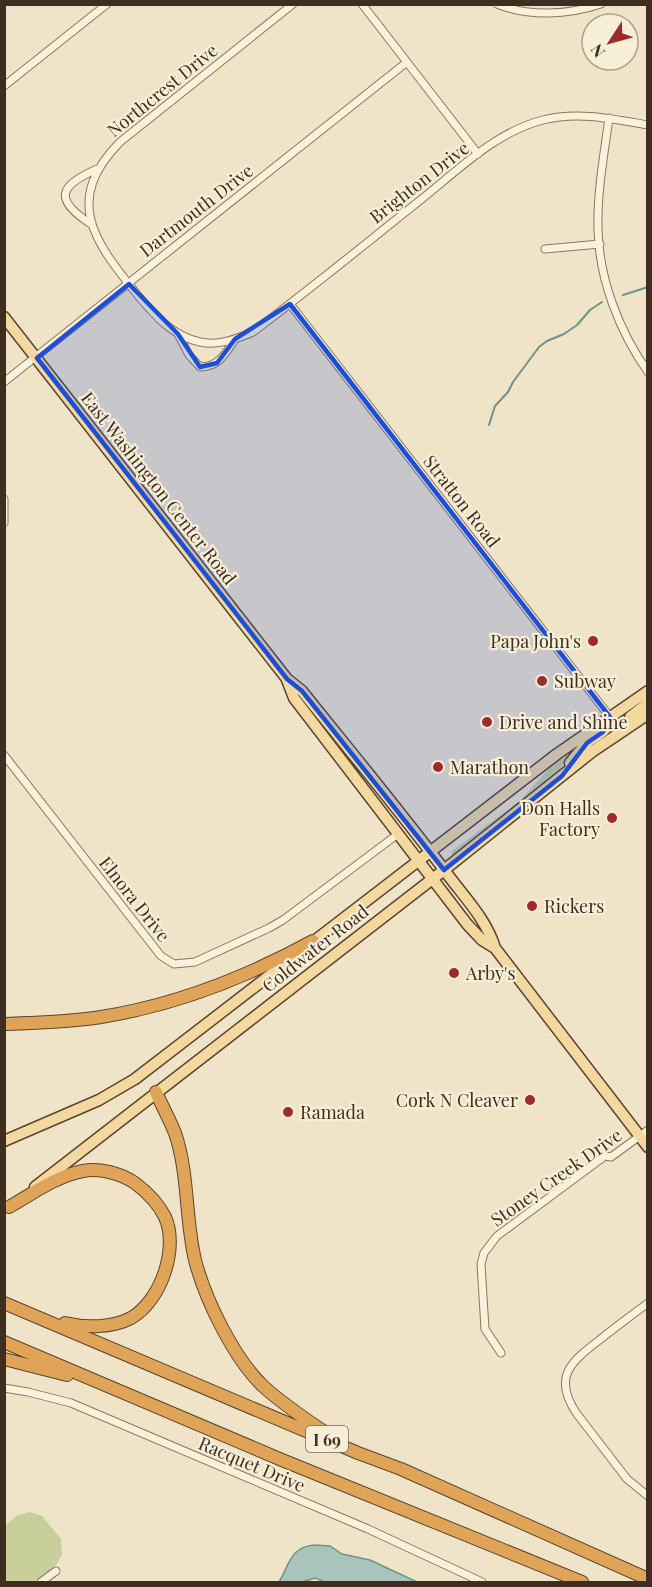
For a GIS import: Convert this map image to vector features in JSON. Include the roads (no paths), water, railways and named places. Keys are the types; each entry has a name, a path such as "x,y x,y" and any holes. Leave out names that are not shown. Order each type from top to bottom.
{"highway":[{"path":"4,1024 101,1017 191,996 270,964 313,941"},
{"path":"156,1092 175,1132 186,1190 195,1259 209,1302 232,1346 263,1385 309,1422 358,1453"},
{"path":"7,1209 56,1180 83,1171 106,1171 128,1179 148,1193 165,1218 170,1242 166,1271 150,1300 132,1317 104,1327 70,1324 35,1316"},
{"name":"I 69","path":"4,1303 358,1453 401,1469 648,1579"},
{"name":"I 69","path":"4,1342 292,1464 582,1582"},
{"path":"4,1359 105,1384"}],"main road":[{"name":"East Washington Center Road","path":"4,317 287,679 302,691 430,851 479,914 491,934 495,948"},
{"name":"East Washington Center Road","path":"287,679 294,698 432,879 467,924 482,940 495,948 643,1133 648,1147"},
{"name":"Coldwater Road","path":"4,1141 99,1100 135,1079 557,754 648,691"},
{"path":"621,732 627,719 648,703"},
{"name":"Coldwater Road","path":"7,1209 562,776 648,714"},
{"path":"562,776 566,767 587,744 607,727 610,717"}],"street":[{"path":"4,86 107,4"},
{"name":"Northcrest Drive","path":"129,284 106,255 91,224 90,195 97,169 120,142 293,4"},
{"path":"362,4 478,154"},
{"path":"497,4 508,9 544,14 601,4"},
{"name":"Dartmouth Drive","path":"4,382 407,62"},
{"name":"Brighton Drive","path":"129,284 152,313 178,334 210,344 235,339 254,332 478,154 519,128 543,120 567,116 592,116 648,124"},
{"path":"609,118 600,185 598,231 605,276 618,318 637,357 648,372"},
{"path":"91,224 72,212 66,202 65,193 69,184 97,169"},
{"path":"545,249 600,244"},
{"name":"Stratton Road","path":"290,304 610,717"},
{"name":"Brighton Drive","path":"178,334 189,355 200,367 217,363 235,339"},
{"path":"4,499 5,522"},
{"name":"Elnora Drive","path":"4,754 160,956 174,964 195,962 283,920 398,834"},
{"name":"Stoney Creek Drive","path":"501,1353 485,1329 481,1264 483,1253 497,1236 605,1156 611,1157 643,1133"},
{"path":"648,1303 574,1360 566,1373 565,1388 570,1404 577,1414 627,1479 648,1496"},
{"name":"Racquet Drive","path":"4,1388 70,1403 368,1529 482,1582"},
{"path":"40,1582 56,1571"}],"water":[{"path":"314,1545 330,1546 342,1554 370,1560 417,1582 325,1582 315,1578 302,1582 279,1582 295,1553"}],"waterway":[{"path":"623,295 648,287"},
{"path":"489,425 495,406 508,392 539,347 577,325 590,310 602,302"}],"place":[{"name":"Papa John's","path":"593,641"},
{"name":"Subway","path":"542,681"},
{"name":"Drive and Shine","path":"487,722"},
{"name":"Marathon","path":"438,767"},
{"name":"Don Halls Factory","path":"612,818"},
{"name":"Rickers","path":"532,906"},
{"name":"Arby's","path":"454,973"},
{"name":"Cork N Cleaver","path":"530,1100"},
{"name":"Ramada","path":"288,1112"}]}
